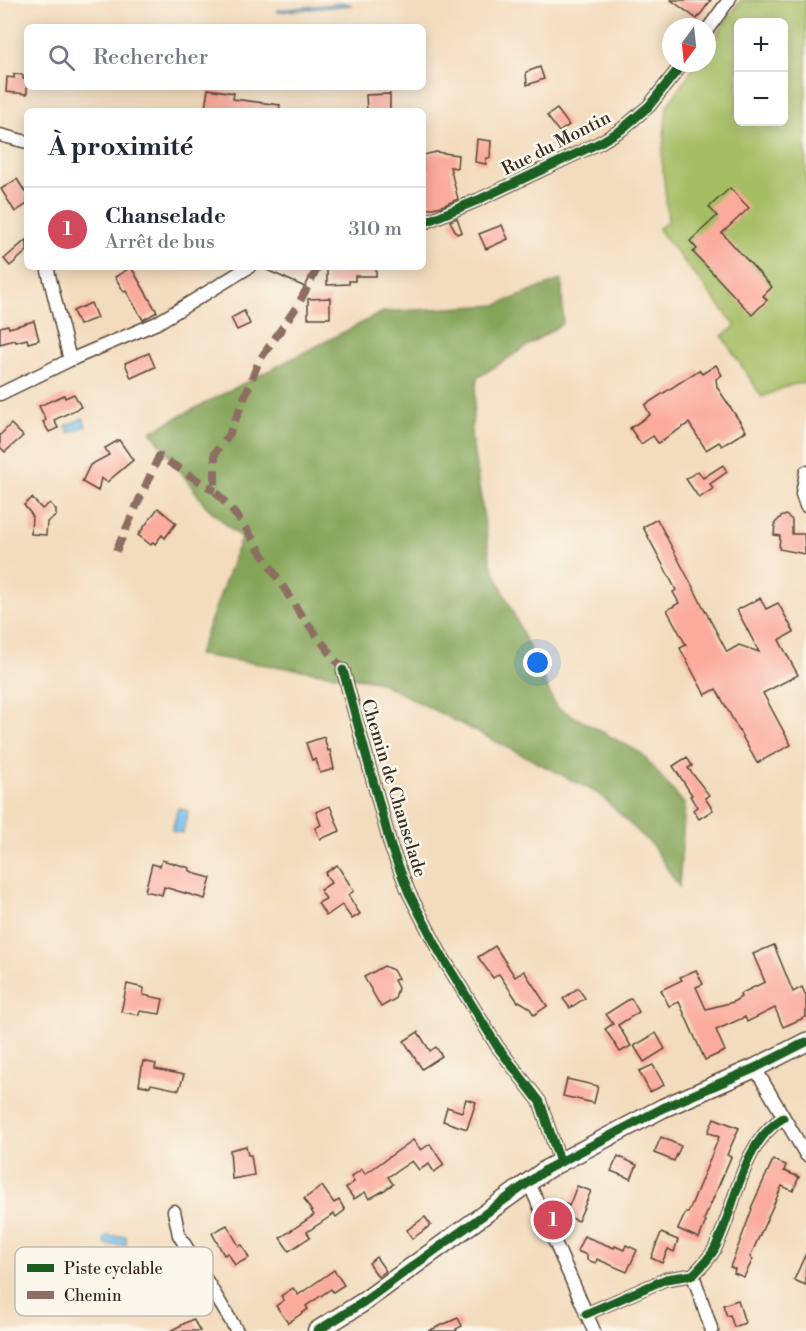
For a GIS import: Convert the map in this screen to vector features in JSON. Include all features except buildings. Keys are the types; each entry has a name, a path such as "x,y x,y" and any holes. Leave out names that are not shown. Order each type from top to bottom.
{"street":[{"path":"716,18 729,0"},
{"name":"Rue du Montin","path":"426,222 498,191 599,143 621,130 649,106 675,72"},
{"path":"0,135 24,141"},
{"path":"48,270 70,360"},
{"path":"0,394 70,360 157,323 244,270"},
{"path":"806,472 802,494 806,506"},
{"name":"Chemin de Chanselade","path":"343,670 391,847 409,893 440,953 496,1046 540,1102 560,1162"},
{"path":"317,1331 362,1303 560,1162 663,1108 755,1068 806,1042"},
{"path":"755,1068 806,1155"},
{"path":"586,1314 666,1279 693,1275 714,1252 756,1144 783,1118"},
{"path":"529,1182 594,1331"},
{"path":"174,1211 179,1235 186,1247"},
{"path":"693,1275 712,1331"},
{"path":"213,1291 237,1331"}],"green space":[{"path":"741,0 806,0 806,382 787,386 762,397 722,336 736,326 658,229 668,221 662,158 667,106 691,72 716,72 716,36"},
{"path":"562,279 563,323 477,378 471,434 491,564 556,707 641,753 685,805 679,887 653,846 599,794 377,681 198,655 241,538 206,506 151,431 383,312 497,305"}],"water":[{"path":"344,3 353,5 278,12 278,10"},
{"path":"83,418 86,426 70,433 66,426"},
{"path":"178,808 188,811 183,833 172,831"},
{"path":"106,1236 126,1236 126,1245 106,1245 104,1240"}],"marked path":[{"path":"316,270 298,305 259,361 230,433 215,453 215,491 242,522 299,612 343,670"},
{"path":"116,551 159,456 215,491"}],"cycle path":[{"path":"426,222 478,200 599,143 621,130 649,106 676,72"},
{"path":"343,670 391,847 409,893 440,953 497,1046 540,1102 560,1162"},
{"path":"317,1331 362,1303 547,1169 663,1108 755,1068 806,1042"},
{"path":"586,1314 666,1279 693,1275 707,1260 722,1234 741,1178 757,1144 769,1129 783,1118"}],"place":[{"name":"Chanselade","path":"553,1220"}]}
